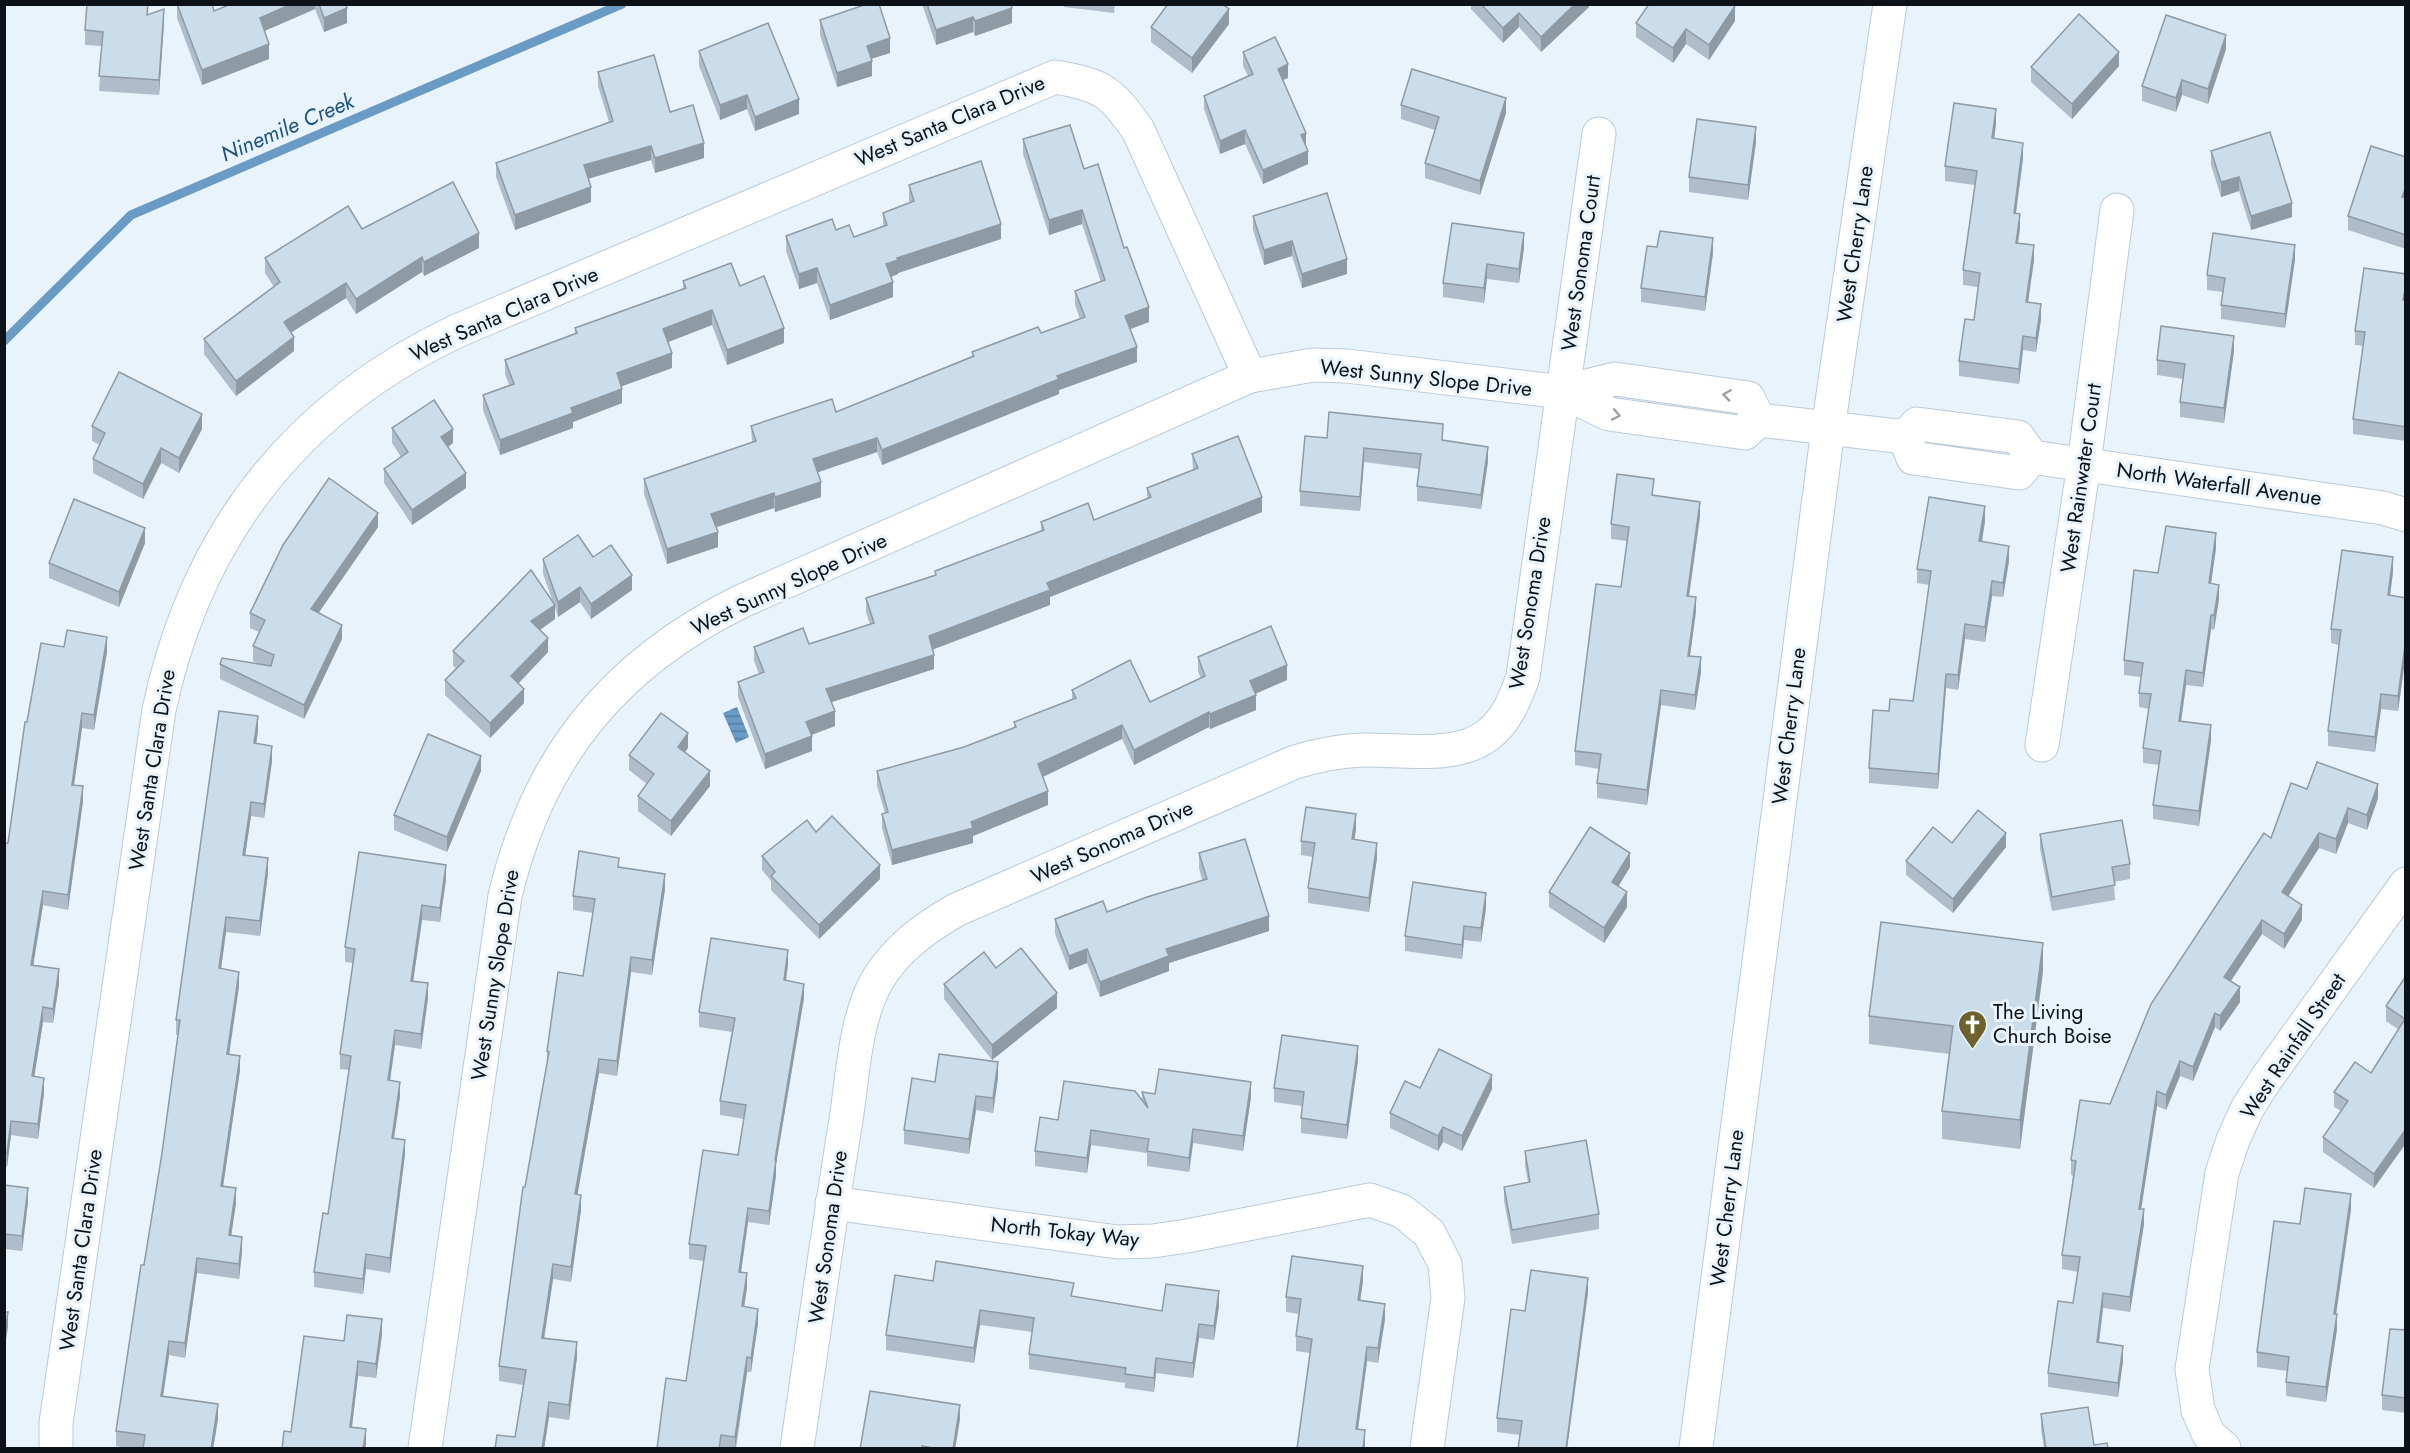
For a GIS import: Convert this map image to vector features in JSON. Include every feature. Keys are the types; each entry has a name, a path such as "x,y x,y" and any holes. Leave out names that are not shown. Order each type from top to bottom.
{"street":[{"name":"West Cherry Lane","path":"1696,1449 1828,429 1890,4"},
{"name":"West Santa Clara Drive","path":"56,1449 58,1411 157,722 166,675 188,607 220,543 260,484 308,431 330,411 365,383 426,346 457,331 1055,77 1090,83 1119,102 1138,130 1250,376"},
{"name":"West Sonoma Court","path":"1563,392 1599,134"},
{"name":"West Rainwater Court","path":"2042,745 2084,464 2117,210"},
{"name":"West Sunny Slope Drive","path":"425,1449 504,896 513,861 525,827 556,763 576,734 623,680 679,636 710,617 1250,376 1313,365 1347,366 1563,392 1609,414 1745,433 1759,420 1828,429"},
{"name":"West Sonoma Drive","path":"797,1449 832,1203 864,1010 885,969 899,951 926,928 956,910 1295,762 1328,752 1456,751 1488,736 1511,709 1522,677 1563,392"},
{"name":"North Waterfall Avenue","path":"1828,429 1905,437 1913,458 2019,473 2032,457 2383,508 2406,514"},
{"name":"West Rainfall Street","path":"2217,1442 2198,1410 2192,1369 2222,1173 2233,1140 2247,1109 2266,1079 2406,884"},
{"name":"North Tokay Way","path":"832,1203 1118,1242 1153,1241 1187,1236 1370,1200 1402,1211 1429,1233 1445,1264 1448,1298 1427,1449"}],"water":[{"path":"737,707 749,737 736,743 723,713"}],"building":[{"path":"87,4 148,4 147,15 164,9 159,80 99,76 103,32 85,30"},
{"path":"177,4 212,4 214,11 231,4 292,4 260,18 269,44 202,70"},
{"path":"319,4 345,4 347,8 324,18"},
{"path":"867,4 879,4 890,38 867,46 872,61 837,73 820,20"},
{"path":"927,4 1011,4 1012,8 975,21 973,17 936,30"},
{"path":"1168,4 1222,4 1229,9 1192,58 1151,27"},
{"path":"1481,4 1575,4 1541,37 1519,13 1503,28"},
{"path":"1649,4 1733,4 1735,6 1709,45 1686,29 1673,48 1636,23"},
{"path":"2079,14 2119,52 2072,104 2031,67"},
{"path":"2166,15 2226,35 2208,89 2182,80 2176,98 2142,86"},
{"path":"768,23 799,99 755,117 747,95 720,105 699,51"},
{"path":"1275,37 1288,64 1278,69 1306,133 1301,135 1308,151 1263,170 1245,130 1220,141 1204,96 1253,74 1243,52"},
{"path":"654,55 670,112 693,105 704,143 655,158 651,146 584,165 591,187 515,215 496,163 613,121 598,72"},
{"path":"1412,69 1506,98 1480,181 1425,163 1439,117 1401,105"},
{"path":"1954,103 1996,109 1992,138 2023,143 2014,213 2020,214 2016,243 2034,245 2026,302 2041,304 2036,338 2023,336 2019,369 1959,361 1965,319 1974,320 1980,273 1963,270 1977,171 1945,166"},
{"path":"1697,119 1756,127 1748,185 1689,177"},
{"path":"1070,125 1084,169 1098,164 1124,248 1127,247 1149,307 1125,316 1137,347 1057,376 1059,379 882,450 877,438 813,459 821,482 775,497 774,493 711,514 718,532 667,549 644,479 756,441 751,426 832,399 836,412 974,356 972,352 1038,327 1041,333 1085,317 1075,291 1105,280 1082,210 1049,220 1023,139"},
{"path":"2270,132 2292,203 2251,216 2239,177 2221,182 2211,151"},
{"path":"2371,146 2406,157 2406,187 2402,197 2406,198 2406,235 2348,216"},
{"path":"981,161 1001,224 897,258 898,260 886,264 893,282 830,305 817,268 799,274 786,236 832,219 836,230 849,225 854,237 887,225 883,213 914,201 909,185"},
{"path":"453,182 479,233 424,262 422,257 356,299 346,283 284,322 294,337 236,381 204,339 280,282 265,258 348,206 362,229"},
{"path":"1327,193 1347,259 1302,274 1292,241 1264,250 1253,216"},
{"path":"1452,223 1524,233 1519,269 1487,264 1484,288 1443,283"},
{"path":"1660,231 1713,238 1705,297 1641,288 1647,246 1657,247"},
{"path":"2213,233 2295,245 2285,314 2221,305 2225,278 2207,275"},
{"path":"731,263 740,286 764,276 784,328 727,350 712,310 663,329 672,353 617,373 622,389 571,408 573,413 500,440 483,395 514,384 505,360 577,333 575,328 686,288 683,281"},
{"path":"2364,268 2406,274 2403,300 2406,300 2406,427 2353,419 2365,332 2355,331"},
{"path":"2161,326 2234,336 2224,408 2180,402 2185,364 2157,360"},
{"path":"119,372 202,414 179,458 161,448 143,484 93,459 105,433 92,426"},
{"path":"434,400 453,429 441,437 466,473 412,510 384,469 408,452 392,428"},
{"path":"1329,412 1443,424 1442,440 1488,447 1481,495 1417,486 1421,454 1364,448 1360,497 1300,491 1305,436 1327,438"},
{"path":"1238,436 1262,497 1047,583 1050,590 929,636 934,655 826,689 835,711 806,722 812,736 765,754 738,682 764,672 754,647 803,628 809,644 874,623 866,598 936,575 935,571 1044,530 1041,522 1088,503 1094,520 1151,497 1147,488 1198,468 1192,454"},
{"path":"1617,474 1654,479 1652,495 1700,502 1687,596 1696,597 1688,656 1701,657 1695,695 1661,690 1647,790 1597,783 1601,754 1575,751 1596,584 1621,587 1629,527 1611,524"},
{"path":"329,478 378,513 311,609 342,625 304,705 220,664 222,658 271,666 274,655 253,646 265,620 250,613 283,545"},
{"path":"1929,497 1985,506 1979,541 2009,546 2003,583 1992,581 1985,627 1965,624 1958,675 1946,674 1938,774 1869,768 1873,710 1889,711 1890,699 1913,701 1931,571 1917,569"},
{"path":"74,499 145,528 119,592 49,563"},
{"path":"2166,526 2216,533 2209,583 2219,585 2214,615 2211,615 2203,673 2186,670 2179,721 2211,725 2199,811 2153,805 2161,751 2143,748 2151,694 2139,693 2143,663 2124,660 2134,570 2158,573"},
{"path":"578,535 593,557 611,545 632,575 591,604 580,587 558,602 543,559"},
{"path":"2342,550 2393,557 2388,595 2406,598 2406,638 2398,696 2381,694 2375,737 2328,731 2341,630 2331,629"},
{"path":"531,570 555,605 531,621 548,638 511,676 524,689 490,723 445,680 464,661 453,651"},
{"path":"1271,626 1287,665 1250,681 1256,695 1210,714 1209,712 1134,750 1122,725 1038,764 1048,791 971,822 973,828 892,850 882,814 888,812 877,771 964,747 1016,727 1014,722 1076,698 1072,690 1130,660 1150,702 1205,676 1198,657"},
{"path":"67,630 107,637 94,715 82,713 72,785 83,786 68,895 43,891 31,965 59,969 53,1009 43,1007 32,1076 44,1078 38,1124 11,1121 7,1153 4,1152 4,843 8,843 25,722 27,722 41,643 64,647"},
{"path":"219,711 258,716 254,743 272,746 264,804 251,802 243,855 268,858 260,921 226,917 219,968 239,972 227,1054 240,1056 221,1186 236,1188 229,1235 242,1237 239,1264 197,1258 185,1343 169,1341 161,1396 218,1404 211,1449 143,1449 145,1435 116,1431 141,1265 144,1265 162,1153 180,1020 176,1020"},
{"path":"661,713 688,733 678,747 710,771 671,821 638,796 654,774 629,755"},
{"path":"428,734 481,756 447,837 394,815"},
{"path":"2317,762 2378,784 2367,815 2348,808 2336,839 2319,833 2282,892 2302,905 2284,934 2262,920 2224,977 2240,987 2220,1016 2215,1013 2193,1067 2180,1061 2166,1095 2157,1091 2139,1209 2144,1209 2130,1297 2103,1293 2097,1342 2123,1346 2118,1383 2048,1373 2058,1301 2073,1303 2080,1257 2062,1255 2076,1161 2071,1160 2080,1100 2110,1104 2151,1004 2264,833 2271,838 2291,783 2307,789"},
{"path":"1306,807 1356,814 1352,839 1377,843 1369,898 1308,888 1315,843 1301,841"},
{"path":"1978,810 2006,833 1953,899 1906,861 1933,827 1952,843"},
{"path":"832,816 880,865 819,925 771,876 775,872 762,856 807,820 816,832"},
{"path":"2122,820 2130,864 2112,867 2115,885 2052,897 2040,834"},
{"path":"1590,827 1630,853 1612,882 1627,892 1604,928 1549,892"},
{"path":"1245,839 1269,916 1166,949 1169,956 1100,982 1087,949 1069,956 1055,919 1103,901 1107,912 1207,879 1199,853"},
{"path":"579,851 619,858 618,867 665,874 652,960 631,957 617,1061 599,1059 575,1194 581,1195 571,1267 553,1264 542,1338 577,1342 569,1405 549,1402 542,1449 495,1449 497,1435 515,1437 526,1370 499,1366 523,1187 525,1187 549,1052 547,1051 558,972 583,976 595,899 573,896"},
{"path":"359,852 446,865 440,908 422,905 411,981 428,983 421,1034 395,1030 388,1080 400,1082 392,1138 405,1140 390,1258 366,1254 363,1279 314,1272 323,1213 328,1214 351,1056 340,1054 355,949 345,947"},
{"path":"1413,882 1486,893 1481,928 1464,926 1462,945 1405,936"},
{"name":"The Living Church Boise","path":"1881,922 2043,943 2020,1120 1942,1111 1953,1026 1869,1016"},
{"path":"711,938 788,950 784,980 804,984 775,1160 769,1211 748,1208 739,1272 747,1273 742,1306 758,1309 751,1358 747,1357 735,1437 721,1435 719,1449 657,1449 666,1378 686,1381 706,1246 689,1244 703,1150 738,1155 746,1105 720,1101 735,1018 699,1012"},
{"path":"1021,948 1057,993 992,1045 944,984 984,952 996,968"},
{"path":"2406,976 2406,1129 2374,1174 2323,1137 2348,1101 2334,1092 2355,1062 2371,1073 2405,1019 2386,1006"},
{"path":"1282,1035 1358,1046 1347,1125 1301,1118 1304,1092 1274,1088"},
{"path":"1439,1049 1492,1075 1462,1136 1443,1127 1438,1136 1390,1113 1405,1081 1420,1088"},
{"path":"939,1054 998,1062 993,1098 976,1096 969,1139 904,1130 912,1078 935,1082"},
{"path":"1159,1069 1251,1082 1243,1136 1193,1129 1189,1158 1147,1151 1149,1139 1091,1130 1087,1158 1035,1151 1040,1117 1058,1120 1064,1081 1135,1091 1148,1108 1142,1092 1155,1094"},
{"path":"1586,1140 1599,1214 1512,1230 1504,1187 1530,1182 1525,1151"},
{"path":"4,1185 28,1188 22,1236 5,1234 4,1239"},
{"path":"2305,1188 2351,1194 2326,1387 2286,1382 2289,1357 2257,1352 2274,1221 2300,1224"},
{"path":"1292,1256 1363,1266 1358,1300 1385,1304 1378,1348 1367,1347 1356,1429 1365,1430 1363,1449 1297,1449 1312,1339 1296,1336 1301,1299 1286,1297"},
{"path":"936,1261 1074,1283 1071,1296 1162,1311 1166,1284 1219,1291 1214,1326 1199,1324 1193,1363 1156,1358 1154,1378 1125,1374 1126,1368 1029,1354 1034,1318 980,1310 974,1348 886,1335 895,1275 933,1281"},
{"path":"1531,1270 1588,1278 1566,1449 1518,1449 1522,1421 1497,1418 1511,1309 1525,1311"},
{"path":"4,1312 8,1312 4,1338"},
{"path":"347,1315 382,1319 376,1364 358,1361 350,1427 366,1429 363,1449 282,1449 284,1431 291,1432 304,1336 344,1341"},
{"path":"2390,1329 2406,1330 2406,1398 2382,1395"},
{"path":"870,1391 960,1405 953,1449 922,1446 922,1449 860,1449"},
{"path":"2088,1407 2094,1445 2107,1443 2108,1449 2046,1449 2041,1414"}],"waterway":[{"name":"Ninemile Creek","path":"4,341 131,215 622,4"}],"place":[{"name":"The Living Church Boise","path":"1972,1050"}]}
